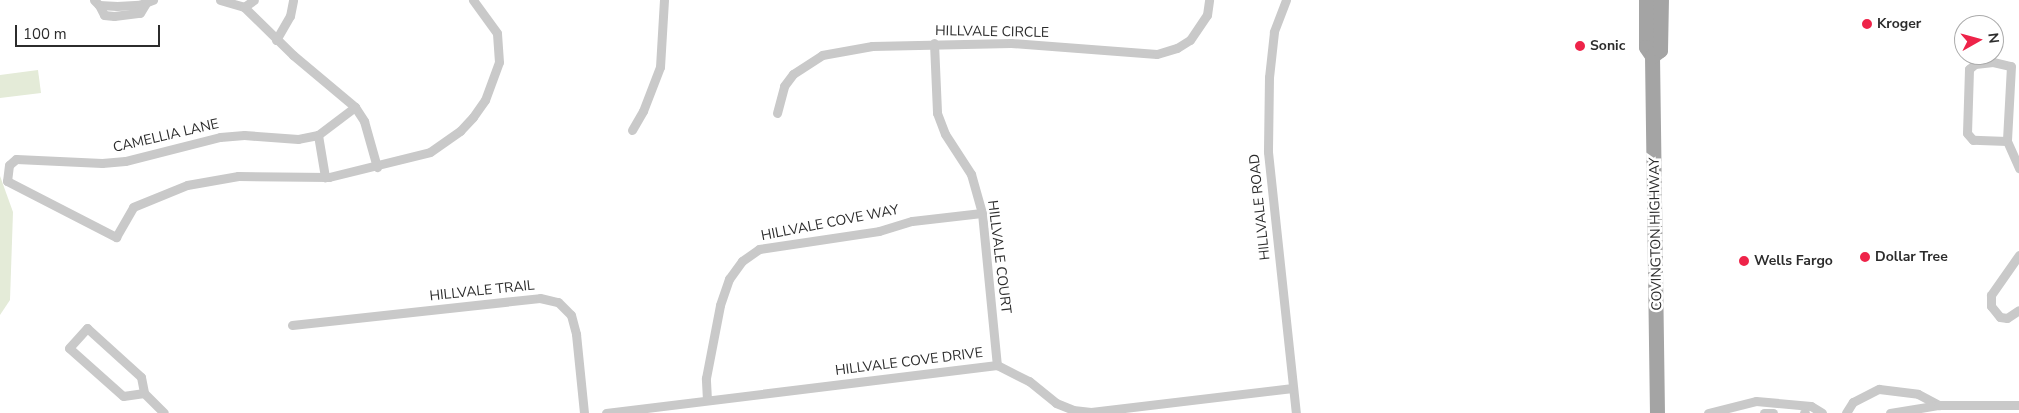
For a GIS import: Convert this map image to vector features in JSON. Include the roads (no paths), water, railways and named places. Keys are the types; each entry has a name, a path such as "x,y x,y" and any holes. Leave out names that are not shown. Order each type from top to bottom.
{"main road":[{"name":"COVINGTON HIGHWAY","path":"1646,0 1646,47 1652,56 1657,413"},
{"name":"COVINGTON HIGHWAY","path":"1652,56 1660,50 1661,0"}],"street":[{"path":"220,0 244,7 276,40 355,107 364,122 377,167"},
{"path":"244,7 254,0"},
{"path":"276,40 290,16 293,0"},
{"name":"CAMELLIA LANE","path":"355,107 318,135 298,139 244,135 220,137 125,161 102,164 16,159 10,165 7,181 116,237 133,207 187,185 238,176 325,177 377,167 430,152 460,131 485,100 499,62 500,46 491,22 473,0"},
{"path":"632,130 658,74 664,0"},
{"name":"HILLVALE CIRCLE","path":"777,113 784,86 793,74 822,55 872,46 934,43 1011,43 1157,54 1177,48 1190,40 1207,15 1209,0"},
{"name":"HILLVALE ROAD","path":"1286,0 1274,32 1270,68 1268,152 1296,413"},
{"path":"96,2 147,1"},
{"path":"96,2 104,15 120,16 140,13 147,1"},
{"path":"120,3 120,16"},
{"name":"HILLVALE COURT","path":"934,43 937,113 945,134 971,174 982,212 997,365"},
{"path":"2007,141 1973,140 1967,133 1969,69 1975,64 1993,62 2011,66 2007,141 2019,168"},
{"path":"318,135 325,177"},
{"name":"HILLVALE COVE WAY","path":"707,400 706,378 720,305 729,279 742,261 760,249 879,231 912,221 982,212"},
{"path":"2019,255 1991,295 1991,306 2000,318 2007,318 2019,310"},
{"name":"HILLVALE TRAIL","path":"292,325 540,298 558,302 571,315 576,334 584,413"},
{"path":"144,393 123,396 69,348 87,328 141,377 144,393 164,413"},
{"name":"HILLVALE COVE DRIVE","path":"606,413 997,365 1030,381 1056,403 1073,410 1091,412 1293,388"},
{"path":"1846,413 1853,402 1879,389 1918,394 1939,405"},
{"path":"1708,413 1756,401 1812,406 1822,413"},
{"path":"1791,413 1792,403"},
{"path":"1890,413 1939,405 2019,405"},
{"path":"1764,413 1773,413"}],"place":[{"name":"Kroger","path":"1867,24"},
{"name":"Sonic","path":"1580,46"},
{"name":"Dollar Tree","path":"1865,257"},
{"name":"Wells Fargo","path":"1744,261"}]}
